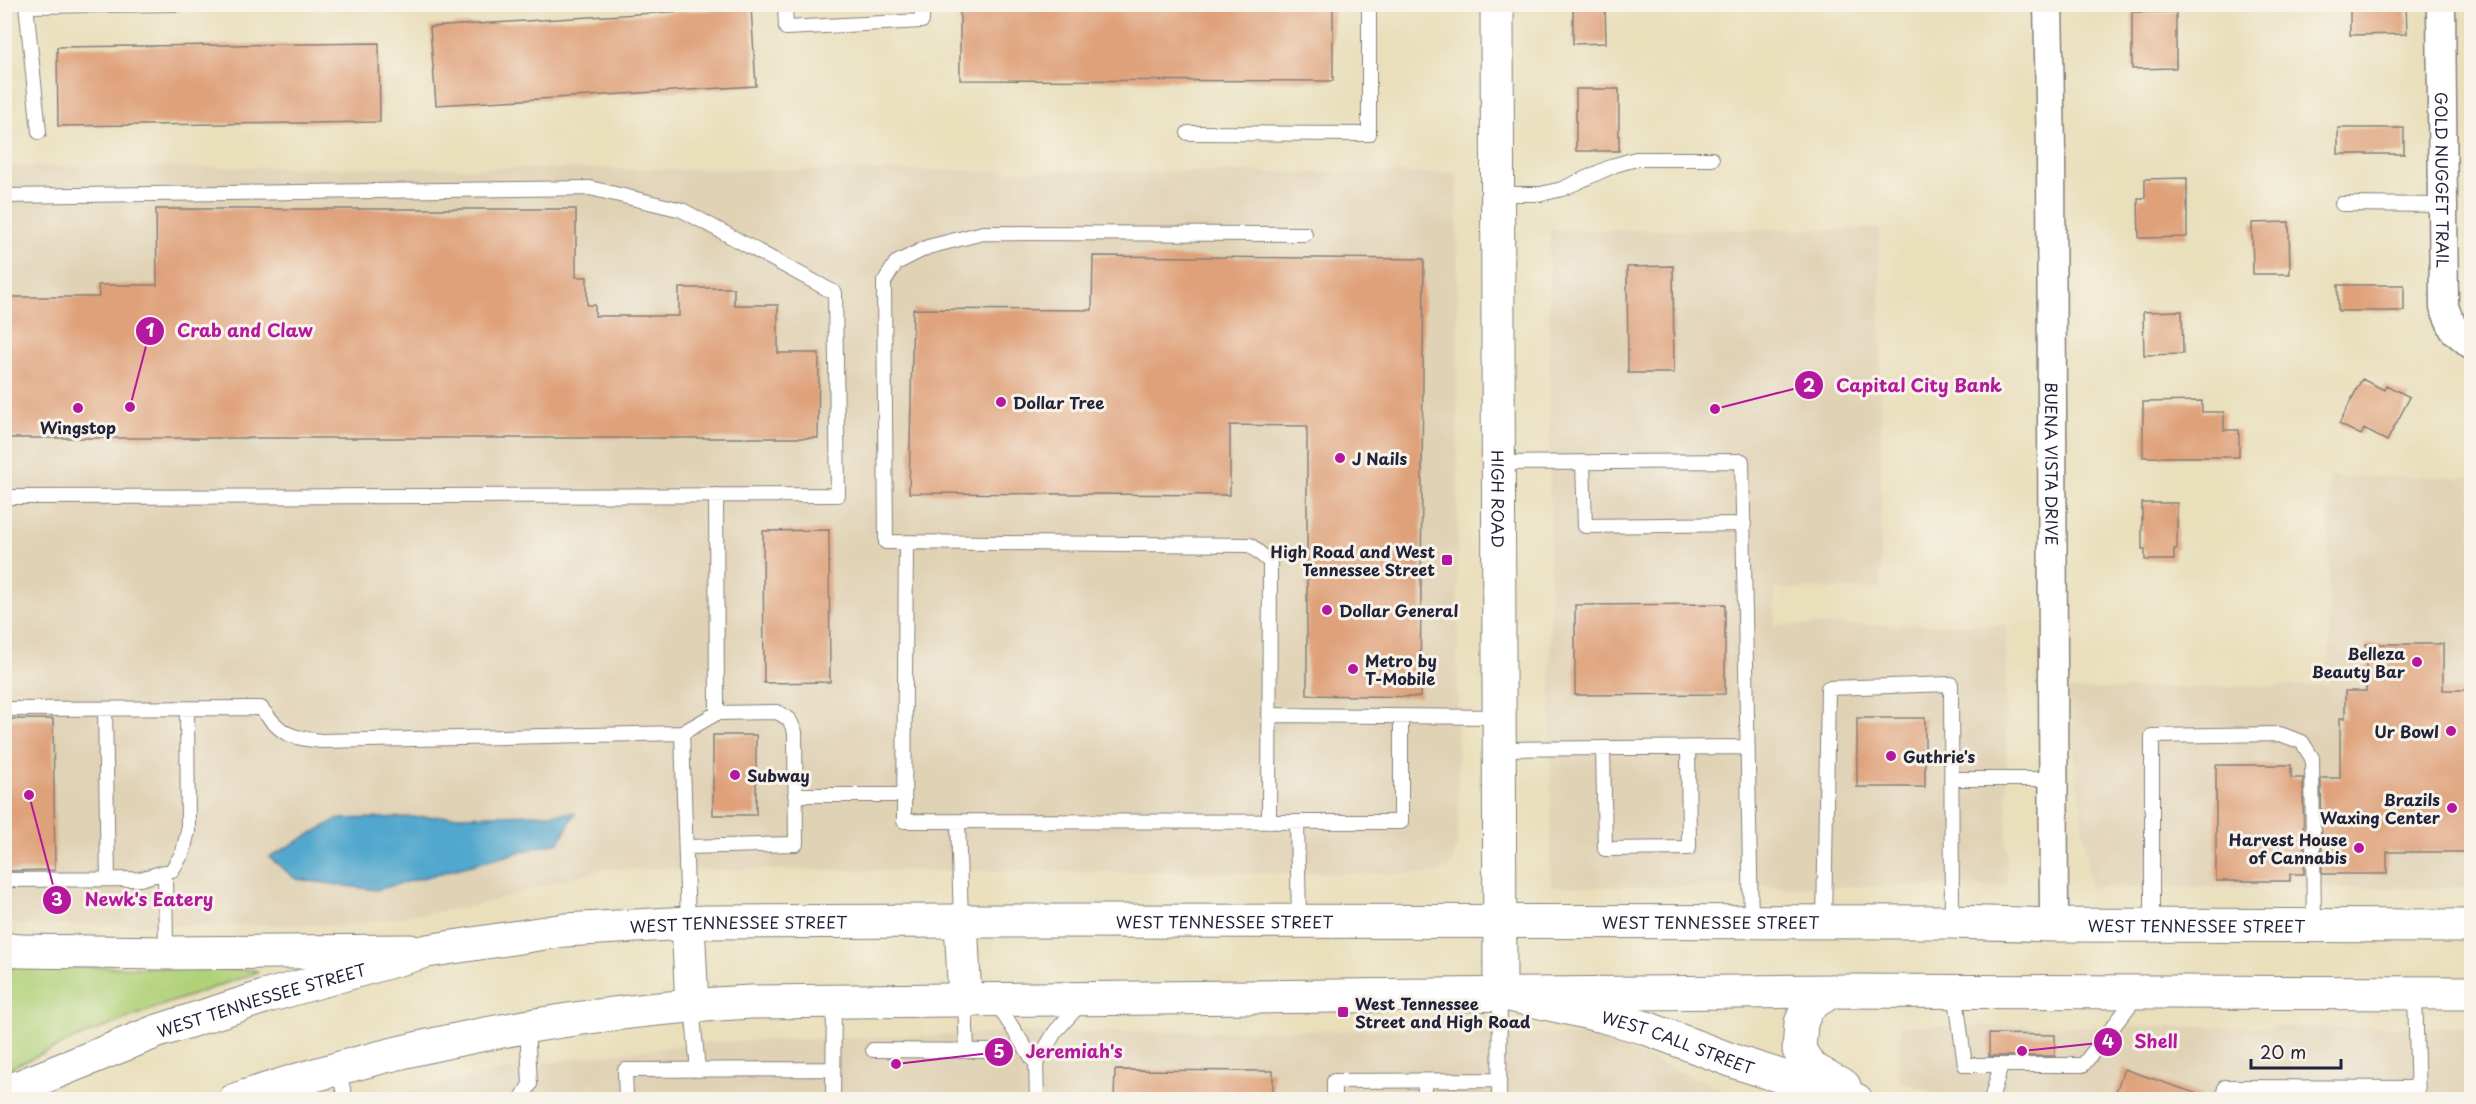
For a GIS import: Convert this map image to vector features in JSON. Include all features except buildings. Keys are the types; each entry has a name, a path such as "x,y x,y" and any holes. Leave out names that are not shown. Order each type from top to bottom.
{"main road":[{"name":"HIGH ROAD","path":"1497,4 1500,993"},
{"name":"WEST TENNESSEE STREET","path":"4,1093 155,1032 264,997 427,951 565,930 688,923 1299,920 2472,926"},
{"path":"962,921 979,1000"},
{"path":"688,923 692,1005"},
{"path":"4,949 166,953 427,951"},
{"path":"1832,991 1808,1006 1801,1023 1799,1050 1811,1068 1870,1100"},
{"path":"235,1100 342,1085 404,1052 527,1026 692,1005 1500,993 1955,991 2472,993"},
{"name":"WEST CALL STREET","path":"1500,993 1646,1028 1739,1063 1856,1100"}],"street":[{"name":"BUENA VISTA DRIVE","path":"2049,4 2054,925"},
{"name":"GOLD NUGGET TRAIL","path":"2441,4 2444,307 2454,330 2472,345"}],"lane":[{"path":"39,132 26,5 178,4"},
{"path":"785,4 786,28 922,21 922,4"},
{"path":"1188,133 1369,134 1369,4"},
{"path":"1498,194 1541,194 1562,189 1615,165 1636,159 1712,159"},
{"path":"4,196 590,188 682,210 835,293 838,495 4,497"},
{"path":"2342,204 2443,205"},
{"path":"1269,821 1270,562 1250,545 886,542 884,282 896,263 928,247 983,233 1305,234"},
{"path":"1498,463 1742,461 1751,922"},
{"path":"1583,462 1585,526 1744,524"},
{"path":"716,495 717,713"},
{"path":"906,542 904,821 1401,822 1401,716"},
{"path":"1824,923 1828,688 1951,684 1952,922"},
{"path":"4,709 261,708 276,728 285,733 293,737 321,741 682,733 717,713 777,712 789,719 795,732 796,844 686,847"},
{"path":"105,709 108,879"},
{"path":"4,880 140,879 172,870 183,852 188,831 187,709"},
{"path":"1269,715 1499,717"},
{"path":"682,733 688,923"},
{"path":"2152,925 2152,736 2280,734 2302,742 2312,758 2313,926"},
{"path":"1499,749 1748,747"},
{"path":"1603,748 1605,849 1689,848 1688,748"},
{"path":"1952,779 2053,779"},
{"path":"795,795 904,795"},
{"path":"958,821 962,921"},
{"path":"1297,822 1299,920"},
{"path":"165,872 166,953"},
{"path":"1955,991 1965,1065 2083,1065 2140,992"},
{"path":"1499,1100 1500,993"},
{"path":"2223,1100 2225,1087 2418,1094 2415,993"},
{"path":"1037,1100 1036,1064 1055,1032 1086,999"},
{"path":"967,1051 979,1000"},
{"path":"979,1000 1036,1064"},
{"path":"833,1100 834,1002"},
{"path":"692,1005 698,1070"},
{"path":"521,1100 530,1084 527,1026"},
{"path":"873,1050 995,1051"},
{"path":"1991,1100 2001,1065"},
{"path":"626,1100 625,1070 833,1069"},
{"path":"1334,1100 1334,1081 1499,1080"},
{"path":"1425,1081 1425,1100"}],"shaded area":[{"path":"5,166 1457,173 1458,830 1457,846 1451,865 1439,874 604,869 473,906 346,925 18,925 5,920"},
{"path":"1880,229 1881,589 1775,589 1775,625 2006,625 2007,886 1551,887 1549,230"},
{"path":"2329,477 2471,477 2471,888 2090,887 2067,690 2329,685"},
{"path":"1900,1026 2471,1027 2471,1099 1950,1100 1899,1080"},
{"path":"1459,1029 1594,1037 1748,1099 371,1100 490,1073 584,1057 711,1042 1012,1033"}],"green space":[{"path":"5,965 255,970 258,972 77,1038 5,1070"}],"water":[{"path":"575,813 559,842 376,890 296,879 269,857 338,819"}],"place":[{"name":"Dollar Tree","path":"1001,402"},
{"name":"Crab and Claw","path":"130,407"},
{"name":"Wingstop","path":"78,408"},
{"name":"Capital City Bank","path":"1715,409"},
{"name":"J Nails","path":"1340,458"},
{"name":"High Road and West Tennessee Street","path":"1447,560"},
{"name":"Dollar General","path":"1327,610"},
{"name":"Belleza Beauty Bar","path":"2417,662"},
{"name":"Metro by T-Mobile","path":"1353,669"},
{"name":"Ur Bowl","path":"2451,731"},
{"name":"Guthrie's","path":"1891,756"},
{"name":"Subway","path":"735,775"},
{"name":"Newk's Eatery","path":"29,795"},
{"name":"Brazils Waxing Center","path":"2452,808"},
{"name":"Harvest House of Cannabis","path":"2359,848"},
{"name":"West Tennessee Street and High Road","path":"1343,1012"},
{"name":"Shell","path":"2022,1051"},
{"name":"Jeremiah's","path":"896,1064"}]}
